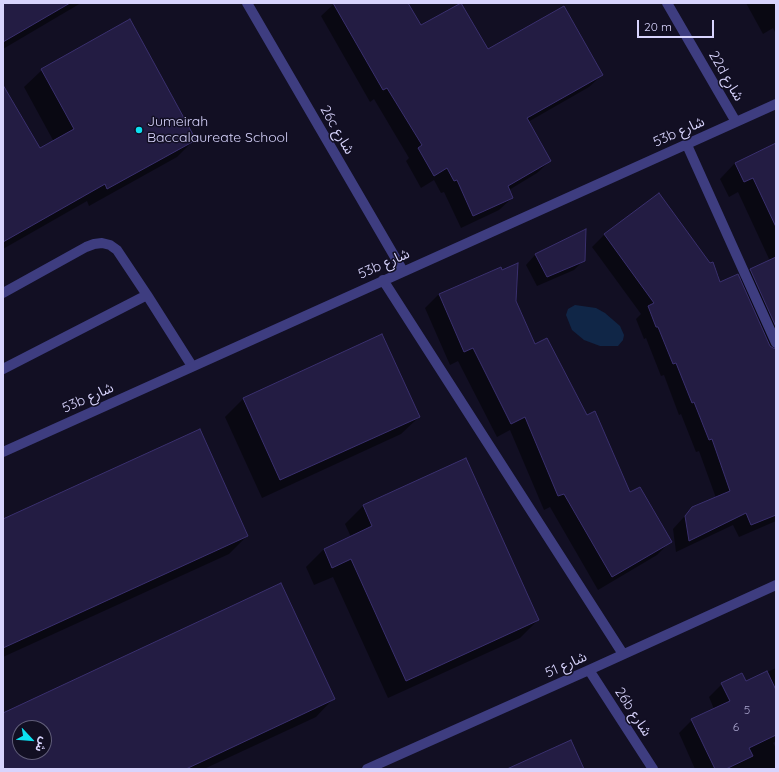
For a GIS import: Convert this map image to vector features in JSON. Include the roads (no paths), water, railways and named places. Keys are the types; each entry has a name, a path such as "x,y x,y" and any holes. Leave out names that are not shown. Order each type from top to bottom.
{"street":[{"name":"26c شارع","path":"247,3 403,271"},
{"name":"22d شارع","path":"667,3 736,122"},
{"name":"53b شارع","path":"3,452 776,104"},
{"path":"687,145 776,343"},
{"path":"3,294 86,247 102,243 110,245 117,250 192,366"},
{"path":"383,280 623,654"},
{"path":"3,369 146,295"},
{"name":"شارع 51","path":"366,769 776,585"},
{"name":"26b شارع","path":"589,670 653,769"}],"water":[{"path":"575,305 596,308 605,313 620,326 624,335 623,340 618,346 600,346 584,340 572,330 566,315 568,309"}],"place":[{"name":"Jumeirah Baccalaureate School","path":"139,130"}]}
